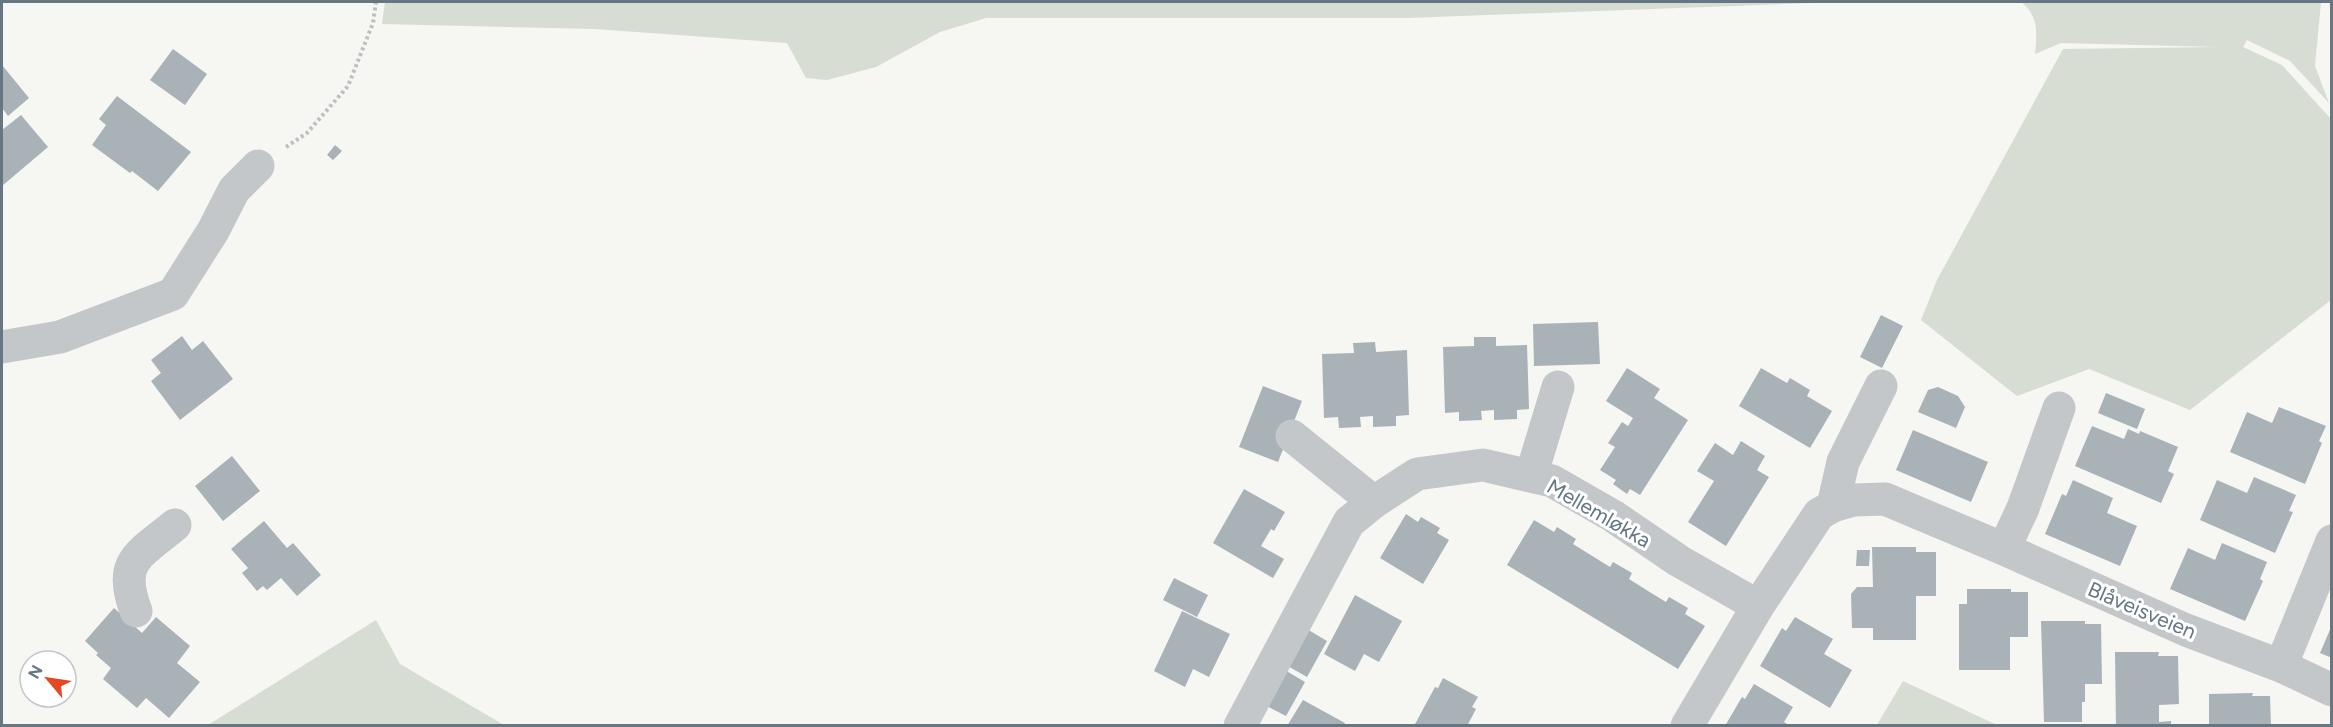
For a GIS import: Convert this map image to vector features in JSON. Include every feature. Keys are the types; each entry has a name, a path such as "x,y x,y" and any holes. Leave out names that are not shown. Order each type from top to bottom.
{"street":[{"path":"2,347 60,337 173,294 213,231 234,190 258,166"},
{"path":"1687,726 1758,606 1819,514 1833,506 1843,462 1881,386"},
{"path":"1531,476 1558,387"},
{"path":"2004,549 2023,508 2059,408"},
{"path":"1292,436 1374,502"},
{"name":"Mellemløkka","path":"1240,726 1349,522 1374,502 1417,474 1483,465 1552,481 1613,516 1679,561 1758,606"},
{"name":"Blåveisveien","path":"1833,506 1854,500 1885,500 2004,549 2186,630 2281,666 2331,690"},
{"path":"136,611 128,590 131,566 143,552 175,525"},
{"path":"2281,666 2331,540"}],"path":[{"path":"258,166 307,133 348,86 373,23 376,2"}],"shaded area":[{"path":"385,2 1837,2 1408,18 986,18 940,32 876,67 827,80 806,78 787,43 595,29 382,24"},
{"path":"2021,2 2321,2 2315,66 2329,103 2290,61 2247,40 2243,47 2282,65 2331,119 2331,300 2190,410 2089,369 2017,396 1921,320 1937,280 2063,49 2217,47 2061,43 2035,54 2036,25 2031,13"},
{"path":"376,620 400,664 504,725 208,725"},
{"path":"1903,681 1997,725 1877,725"}],"building":[{"path":"173,49 207,74 185,105 150,80"},
{"path":"2,65 29,98 8,116 2,108"},
{"path":"117,96 191,152 158,191 92,145 106,125 99,119"},
{"path":"21,115 48,147 2,186 2,130"},
{"path":"335,145 342,151 333,160 327,155"},
{"path":"1881,315 1903,326 1882,368 1860,357"},
{"path":"1598,322 1600,364 1534,366 1533,324"},
{"path":"182,336 192,350 203,341 233,379 180,420 151,381 161,373 151,360"},
{"path":"1474,337 1496,337 1496,346 1527,345 1529,409 1517,410 1517,419 1494,420 1494,410 1481,411 1482,420 1459,421 1459,412 1445,413 1443,347 1474,346"},
{"path":"1375,342 1376,352 1407,350 1409,415 1396,416 1396,426 1373,427 1373,416 1360,417 1361,427 1339,428 1338,417 1324,418 1322,354 1354,353 1353,343"},
{"path":"1627,368 1660,389 1654,398 1688,420 1640,495 1630,489 1627,494 1613,484 1616,480 1600,470 1615,447 1608,443 1622,422 1628,426 1633,418 1606,401"},
{"path":"1761,368 1787,383 1790,378 1810,390 1807,396 1832,411 1810,448 1739,406"},
{"path":"1263,386 1302,401 1278,462 1239,447"},
{"path":"1938,387 1958,396 1965,407 1956,428 1918,412 1928,390"},
{"path":"2106,393 2145,409 2137,429 2098,413"},
{"path":"2279,407 2326,426 2319,441 2322,443 2305,484 2230,452 2247,412 2272,423"},
{"path":"2092,426 2124,439 2128,429 2139,434 2140,431 2178,447 2168,471 2174,474 2161,503 2075,466"},
{"path":"1913,430 1988,462 1971,502 1896,470"},
{"path":"1741,441 1765,456 1757,470 1769,477 1726,546 1688,522 1714,481 1697,471 1715,443 1733,455"},
{"path":"232,456 260,491 223,521 195,486"},
{"path":"2254,477 2296,495 2289,511 2293,512 2275,553 2200,520 2217,480 2247,493"},
{"path":"2073,480 2113,498 2107,513 2137,526 2120,566 2045,534 2062,494 2066,496"},
{"path":"1244,489 1285,512 1274,531 1271,529 1261,546 1284,559 1273,578 1213,543"},
{"path":"1406,514 1418,522 1421,517 1440,528 1437,533 1449,540 1423,584 1380,558"},
{"path":"1534,520 1554,532 1557,527 1576,539 1573,544 1610,567 1613,562 1632,573 1629,579 1666,602 1669,597 1688,608 1685,614 1705,626 1678,669 1507,565"},
{"path":"264,521 287,548 293,543 321,575 297,596 281,578 267,590 263,586 257,591 242,573 248,568 231,549"},
{"path":"2222,543 2267,562 2260,579 2263,581 2245,621 2170,589 2188,548 2215,560"},
{"path":"1872,547 1916,547 1916,552 1936,552 1936,596 1916,596 1916,640 1873,640 1873,628 1852,628 1851,594 1857,587 1873,587"},
{"path":"1857,550 1870,550 1869,566 1856,566"},
{"path":"1174,578 1208,595 1197,617 1163,600"},
{"path":"1967,589 2011,589 2011,592 2028,592 2028,637 2010,637 2010,670 1959,670 1959,604 1967,604"},
{"path":"1355,595 1402,621 1379,662 1364,654 1355,671 1324,654"},
{"path":"114,608 142,633 156,617 190,646 177,663 200,682 169,718 146,698 137,708 103,679 111,668 85,641"},
{"path":"1182,611 1230,634 1209,677 1193,669 1185,687 1154,671"},
{"path":"1795,617 1833,639 1824,654 1852,670 1830,708 1760,666 1782,628 1786,631"},
{"path":"2041,621 2085,621 2085,624 2101,624 2102,684 2085,684 2082,722 2044,722"},
{"path":"2332,625 2332,658 2320,653"},
{"path":"1307,629 1327,641 1307,677 1286,665"},
{"path":"2115,652 2159,652 2158,656 2178,656 2179,704 2159,705 2159,722 2171,721 2171,726 2116,726"},
{"path":"1283,669 1305,682 1286,716 1263,704"},
{"path":"1443,678 1478,697 1472,707 1476,709 1467,726 1414,726 1435,687 1438,688"},
{"path":"1754,684 1793,707 1784,722 1790,726 1725,726 1742,697 1745,699"},
{"path":"2253,693 2252,696 2270,696 2271,726 2209,726 2209,694"},
{"path":"1303,700 1345,723 1343,726 1287,726"}]}
